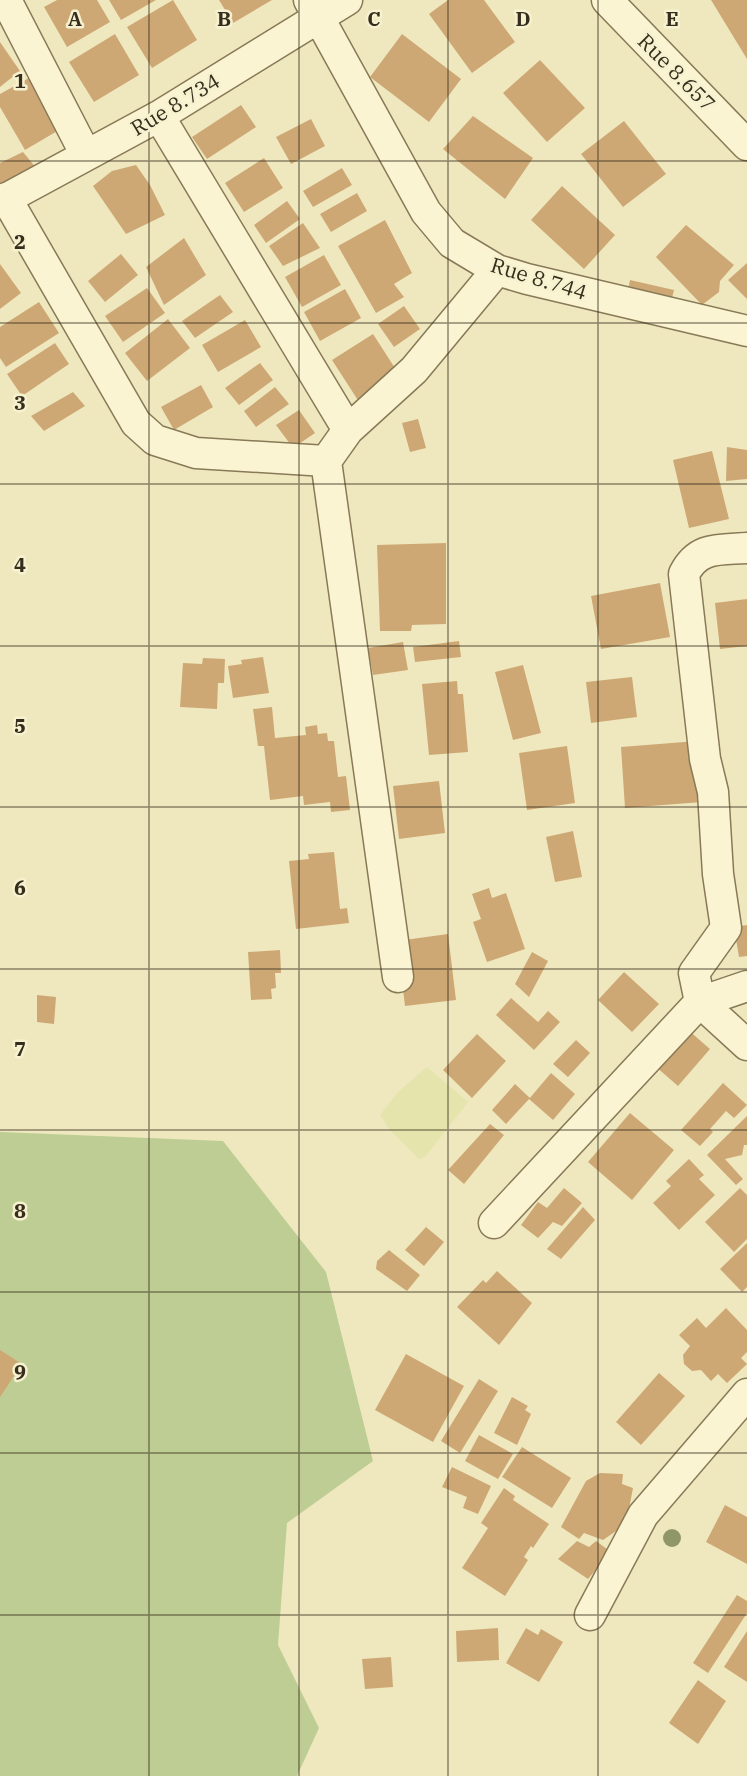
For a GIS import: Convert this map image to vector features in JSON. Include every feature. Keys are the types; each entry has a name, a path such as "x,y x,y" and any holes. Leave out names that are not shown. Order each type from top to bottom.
{"street":[{"path":"6,0 86,155"},
{"name":"Rue 8.734","path":"3,200 159,116 314,8 347,0"},
{"name":"Rue 8.657","path":"607,0 747,145"},
{"name":"Rue 8.744","path":"314,8 426,212 452,243 497,270 747,331"},
{"path":"159,116 348,430"},
{"path":"3,200 136,423 155,440 196,453 326,461"},
{"path":"398,976 326,461 348,430 414,370 497,270"},
{"path":"747,548 708,551 691,559 684,574 705,759 713,792 718,874 726,928 694,973 700,1002 747,1044"},
{"path":"494,1223 700,1002 747,986"},
{"path":"590,1615 643,1515 747,1394"}],"green space":[{"path":"427,1067 468,1102 425,1157 419,1159 389,1129 380,1115 397,1093"},
{"path":"0,1132 223,1141 326,1272 373,1461 287,1523 278,1645 319,1728 297,1776 0,1776"}],"building":[{"path":"57,0 97,0 110,22 67,47 44,7"},
{"path":"109,0 156,0 121,20"},
{"path":"173,0 197,40 152,68 127,27"},
{"path":"219,0 272,0 233,23"},
{"path":"448,0 484,0 515,42 472,73 429,14"},
{"path":"711,0 747,0 747,59"},
{"path":"115,34 139,75 94,102 69,62"},
{"path":"402,34 461,79 429,122 370,77"},
{"path":"0,42 20,71 0,87"},
{"path":"540,60 585,108 547,142 503,93"},
{"path":"29,78 59,130 25,150 0,107 0,94"},
{"path":"241,105 256,127 207,159 192,137"},
{"path":"473,116 533,158 505,199 443,149"},
{"path":"311,119 325,146 291,164 276,137"},
{"path":"624,121 666,174 623,207 581,154"},
{"path":"23,152 37,169 0,188 0,163"},
{"path":"264,158 283,188 244,212 225,183"},
{"path":"136,165 150,185 165,215 126,234 93,186 112,171"},
{"path":"342,168 352,185 313,207 303,191"},
{"path":"562,186 615,235 584,269 531,220"},
{"path":"357,193 367,211 331,232 320,214"},
{"path":"287,201 300,219 266,243 254,225"},
{"path":"385,220 412,273 394,284 404,297 376,313 338,246"},
{"path":"303,223 320,248 283,266 269,246"},
{"path":"686,225 734,265 720,281 719,292 702,305 656,257"},
{"path":"184,238 206,275 164,305 146,267"},
{"path":"121,254 138,275 105,302 88,281"},
{"path":"324,255 341,285 302,307 285,277"},
{"path":"747,263 747,299 728,280"},
{"path":"0,264 21,293 0,309"},
{"path":"630,280 674,290 669,310 626,300"},
{"path":"147,288 165,313 123,342 105,316"},
{"path":"345,289 361,318 320,341 304,312"},
{"path":"220,295 233,312 195,338 182,321"},
{"path":"39,302 59,333 6,367 0,358 0,327"},
{"path":"404,306 420,329 394,347 378,324"},
{"path":"168,319 190,348 147,381 125,353"},
{"path":"245,320 261,347 218,372 202,345"},
{"path":"373,334 402,379 361,405 332,360"},
{"path":"55,343 69,364 22,396 7,374"},
{"path":"260,363 273,380 239,405 225,388"},
{"path":"201,385 213,407 174,430 161,407"},
{"path":"275,387 289,404 256,427 244,411"},
{"path":"73,392 85,406 44,431 31,416"},
{"path":"299,410 315,433 293,448 276,425"},
{"path":"418,419 426,448 410,452 402,423"},
{"path":"727,447 747,450 747,479 726,481"},
{"path":"712,451 729,519 689,528 673,460"},
{"path":"446,543 446,624 412,625 411,631 380,631 377,545"},
{"path":"660,583 670,637 601,649 591,596"},
{"path":"747,599 747,646 720,649 715,603"},
{"path":"459,641 461,657 415,662 413,647"},
{"path":"403,642 408,670 373,675 368,648"},
{"path":"263,657 269,693 233,698 228,666 242,664 241,660"},
{"path":"203,658 225,659 224,683 218,683 217,709 180,707 183,663 202,664"},
{"path":"523,665 541,733 513,740 495,672"},
{"path":"632,677 637,717 591,723 586,682"},
{"path":"457,681 458,694 463,694 468,752 429,755 422,684"},
{"path":"272,707 275,738 306,735 305,727 317,725 318,734 327,733 328,741 334,741 338,777 346,776 350,810 331,812 330,802 304,805 303,796 270,800 264,746 258,746 253,709"},
{"path":"697,741 702,802 625,808 621,747"},
{"path":"567,746 575,803 527,810 519,753"},
{"path":"439,781 445,833 399,839 393,786"},
{"path":"573,831 582,877 555,882 546,837"},
{"path":"334,852 340,909 347,908 349,923 296,929 289,861 309,859 308,854"},
{"path":"489,888 492,898 506,893 525,949 487,962 473,922 481,919 472,894"},
{"path":"747,925 747,956 739,957 734,927"},
{"path":"448,934 456,1000 405,1006 397,941"},
{"path":"280,950 281,973 275,973 276,988 271,989 272,999 251,1000 248,952"},
{"path":"532,952 548,961 529,997 515,984"},
{"path":"624,972 659,1004 632,1032 598,1000"},
{"path":"37,995 56,997 54,1024 37,1022"},
{"path":"511,998 538,1022 548,1011 560,1022 534,1050 496,1015"},
{"path":"687,1029 710,1049 678,1086 655,1066"},
{"path":"477,1034 506,1061 472,1098 443,1070"},
{"path":"576,1040 590,1053 568,1077 553,1064"},
{"path":"551,1073 575,1094 553,1120 529,1099"},
{"path":"723,1083 747,1105 734,1118 726,1111 710,1129 713,1132 700,1146 681,1130"},
{"path":"515,1084 530,1098 506,1124 492,1110"},
{"path":"630,1113 674,1150 632,1200 588,1162"},
{"path":"747,1116 747,1145 744,1145 742,1155 725,1159 743,1179 736,1185 707,1155"},
{"path":"490,1124 504,1135 464,1184 448,1170"},
{"path":"689,1159 704,1175 699,1179 715,1195 679,1230 653,1203 671,1186 666,1181"},
{"path":"564,1188 582,1203 562,1226 553,1222 538,1238 521,1225 538,1202 547,1208"},
{"path":"740,1188 747,1195 747,1239 734,1252 705,1222"},
{"path":"583,1207 595,1220 561,1259 547,1249"},
{"path":"426,1227 444,1242 424,1266 405,1250"},
{"path":"747,1243 747,1287 742,1292 720,1269"},
{"path":"389,1250 420,1275 407,1291 376,1269 377,1261"},
{"path":"497,1271 532,1303 499,1345 457,1307 483,1280 486,1283"},
{"path":"726,1308 747,1330 747,1352 741,1358 747,1364 727,1383 718,1374 711,1381 701,1370 692,1371 684,1364 683,1355 690,1346 679,1335 697,1318 706,1328"},
{"path":"0,1350 22,1364 0,1397"},
{"path":"406,1354 464,1386 433,1442 375,1410"},
{"path":"659,1373 685,1396 641,1445 616,1422"},
{"path":"479,1379 498,1391 460,1453 441,1441"},
{"path":"512,1397 528,1406 525,1410 531,1414 517,1445 494,1433"},
{"path":"479,1435 513,1454 498,1479 465,1461"},
{"path":"522,1447 571,1478 552,1508 502,1477"},
{"path":"452,1467 491,1486 478,1514 463,1508 467,1497 442,1487"},
{"path":"600,1473 623,1474 622,1484 633,1488 629,1509 619,1529 603,1540 584,1533 579,1539 561,1527 586,1481"},
{"path":"504,1488 515,1496 513,1500 549,1524 524,1557 528,1560 505,1596 462,1568 488,1528 481,1523"},
{"path":"725,1505 747,1517 747,1564 706,1542"},
{"path":"577,1541 589,1547 596,1541 611,1552 588,1579 558,1559"},
{"path":"737,1595 747,1601 747,1613 708,1673 693,1663"},
{"path":"498,1628 499,1660 457,1662 456,1631"},
{"path":"526,1628 538,1635 541,1629 563,1642 539,1682 506,1663"},
{"path":"747,1631 747,1682 724,1667"},
{"path":"391,1657 393,1687 365,1689 362,1659"},
{"path":"698,1680 726,1701 698,1744 669,1723"}]}
